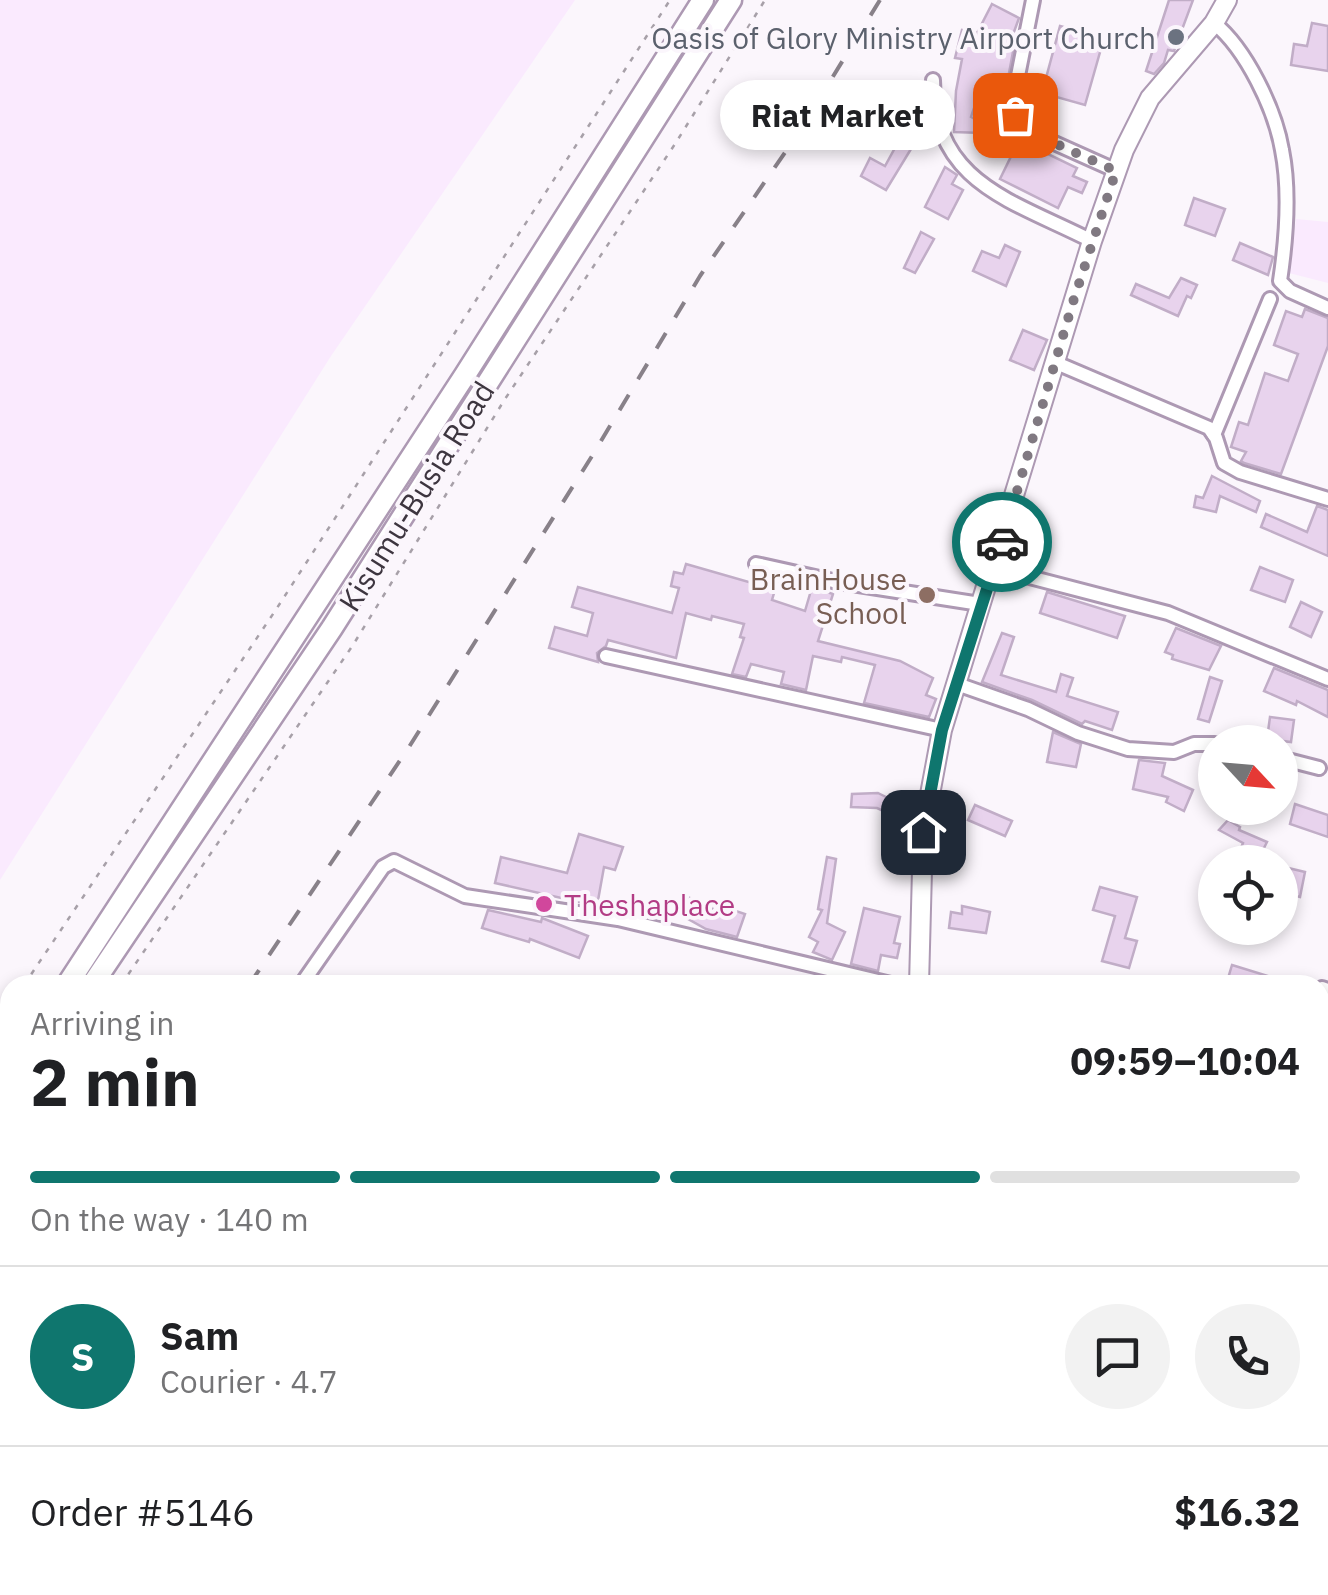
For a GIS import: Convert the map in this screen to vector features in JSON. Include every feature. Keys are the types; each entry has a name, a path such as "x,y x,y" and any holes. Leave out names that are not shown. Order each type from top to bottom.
{"highway":[{"name":"Kisumu-Busia Road","path":"74,975 465,375 703,0"},
{"name":"Kisumu-Busia Road","path":"99,975 332,628 731,0"}],"main road":[{"path":"914,975 923,832 942,730 1092,241 1116,171 1150,98 1214,23 1227,0"}],"street":[{"path":"1033,0 1014,96 1015,115 1032,133 1116,171"},
{"path":"1214,23 1230,36 1244,56 1272,116 1282,151 1280,281 1290,291 1328,308"},
{"path":"933,80 933,108 961,168 987,188 1092,241"},
{"path":"1214,436 1270,298"},
{"path":"1054,362 1208,428 1224,463 1240,472 1328,499"},
{"path":"756,564 833,581 980,604"},
{"path":"994,568 1168,613 1328,680"},
{"path":"606,656 942,730"},
{"path":"958,684 1128,749 1174,752 1198,744"},
{"path":"1298,763 1319,768"},
{"path":"308,975 383,867 394,861 465,896 618,919 853,975"}],"path":[{"path":"31,975 278,608 670,0"},
{"path":"128,975 353,645 505,400 765,0"}],"shaded area":[{"path":"0,0 575,0 331,356 0,880"},
{"path":"1296,219 1328,222 1328,283 1289,273"}],"building":[{"path":"1169,0 1193,0 1174,51 1168,50 1164,63 1154,74 1146,71"},
{"path":"992,4 1019,18 1011,40 1015,41 1001,116 974,108 971,117 982,123 982,133 954,132 962,59 955,58 962,30 977,33"},
{"path":"1312,23 1328,26 1328,71 1291,65 1294,44 1307,46"},
{"path":"1060,26 1104,38 1085,105 1042,93"},
{"path":"903,120 918,127 911,142 914,144 886,190 861,176 870,158 885,166 902,135 897,132"},
{"path":"1019,140 1077,168 1073,176 1087,182 1082,193 1068,187 1058,208 1000,179"},
{"path":"945,167 957,175 952,184 963,190 948,219 925,207"},
{"path":"1194,198 1225,209 1215,236 1185,225"},
{"path":"921,232 934,239 915,273 904,268"},
{"path":"1240,243 1273,257 1268,275 1233,260"},
{"path":"1005,245 1020,252 1006,286 973,271 982,251 999,258"},
{"path":"1181,278 1197,285 1178,316 1131,295 1136,284 1169,298"},
{"path":"1305,309 1328,318 1328,346 1281,474 1244,463 1241,461 1246,452 1231,447 1239,422 1248,425 1265,373 1288,381 1298,354 1274,345 1286,311 1302,317"},
{"path":"1023,330 1047,340 1034,370 1010,360"},
{"path":"1212,476 1260,501 1256,512 1220,496 1216,512 1194,507 1196,496 1203,498"},
{"path":"1317,506 1328,510 1328,556 1261,527 1266,514 1307,532"},
{"path":"686,564 759,585 761,578 777,583 772,600 805,611 812,587 833,594 818,641 900,661 933,678 926,695 936,699 929,717 864,703 875,665 842,657 841,662 813,656 806,690 781,684 784,672 751,664 746,677 732,674 744,638 740,637 744,624 712,616 711,620 686,613 676,658 608,640 597,653 598,662 549,648 555,627 587,636 593,613 572,607 578,587 672,613 679,588 671,586 674,572 683,574"},
{"path":"1260,567 1293,580 1285,602 1251,590"},
{"path":"1047,592 1125,616 1117,638 1040,613"},
{"path":"1301,602 1322,612 1311,637 1290,627"},
{"path":"1176,628 1221,646 1209,670 1172,659 1173,655 1165,652"},
{"path":"1002,633 1014,637 1001,675 1056,692 1061,674 1073,678 1067,696 1118,712 1112,730 1085,721 1082,724 982,682"},
{"path":"1274,668 1328,690 1328,717 1297,701 1296,705 1264,691"},
{"path":"1210,677 1222,681 1209,722 1198,719"},
{"path":"1270,717 1294,720 1293,725 1269,725"},
{"path":"1053,732 1081,744 1076,767 1047,762"},
{"path":"1139,760 1165,763 1162,776 1193,790 1184,811 1166,802 1168,797 1133,789"},
{"path":"878,793 894,801 888,813 877,808 851,807 852,794"},
{"path":"975,805 1012,821 1005,836 968,820"},
{"path":"1298,805 1328,815 1328,837 1293,825 1298,825"},
{"path":"1224,825 1237,825 1239,830 1267,842 1242,845 1219,830"},
{"path":"579,834 623,847 615,870 604,867 597,906 495,883 501,857 567,873"},
{"path":"827,857 836,859 827,923 845,932 832,960 813,952 818,942 809,937 822,910 818,909"},
{"path":"1298,870 1305,872 1298,896"},
{"path":"1100,887 1137,897 1125,938 1137,941 1129,968 1102,961 1115,916 1093,910"},
{"path":"690,898 713,910 715,904 745,914 737,937 706,929 681,915"},
{"path":"962,906 990,912 986,933 949,928 951,912 962,914"},
{"path":"864,908 900,917 894,943 900,944 897,958 881,955 878,971 851,964"},
{"path":"488,910 541,922 542,918 588,936 579,958 530,939 529,942 482,928"},
{"path":"1232,965 1265,975 1229,975"}],"railway":[{"path":"256,975 409,747 700,276 797,135 880,0"}],"way so far":[{"path":"1002,542 1116,171 1032,133 1015,115"}],"place":[{"name":"Oasis of Glory Ministry Airport Church","path":"1176,37"},
{"name":"Riat Market","path":"1015,115"},
{"name":"BrainHouse School","path":"927,595"},
{"name":"Theshaplace","path":"544,904"}],"route":[{"path":"923,832 942,730 1002,542"}]}
